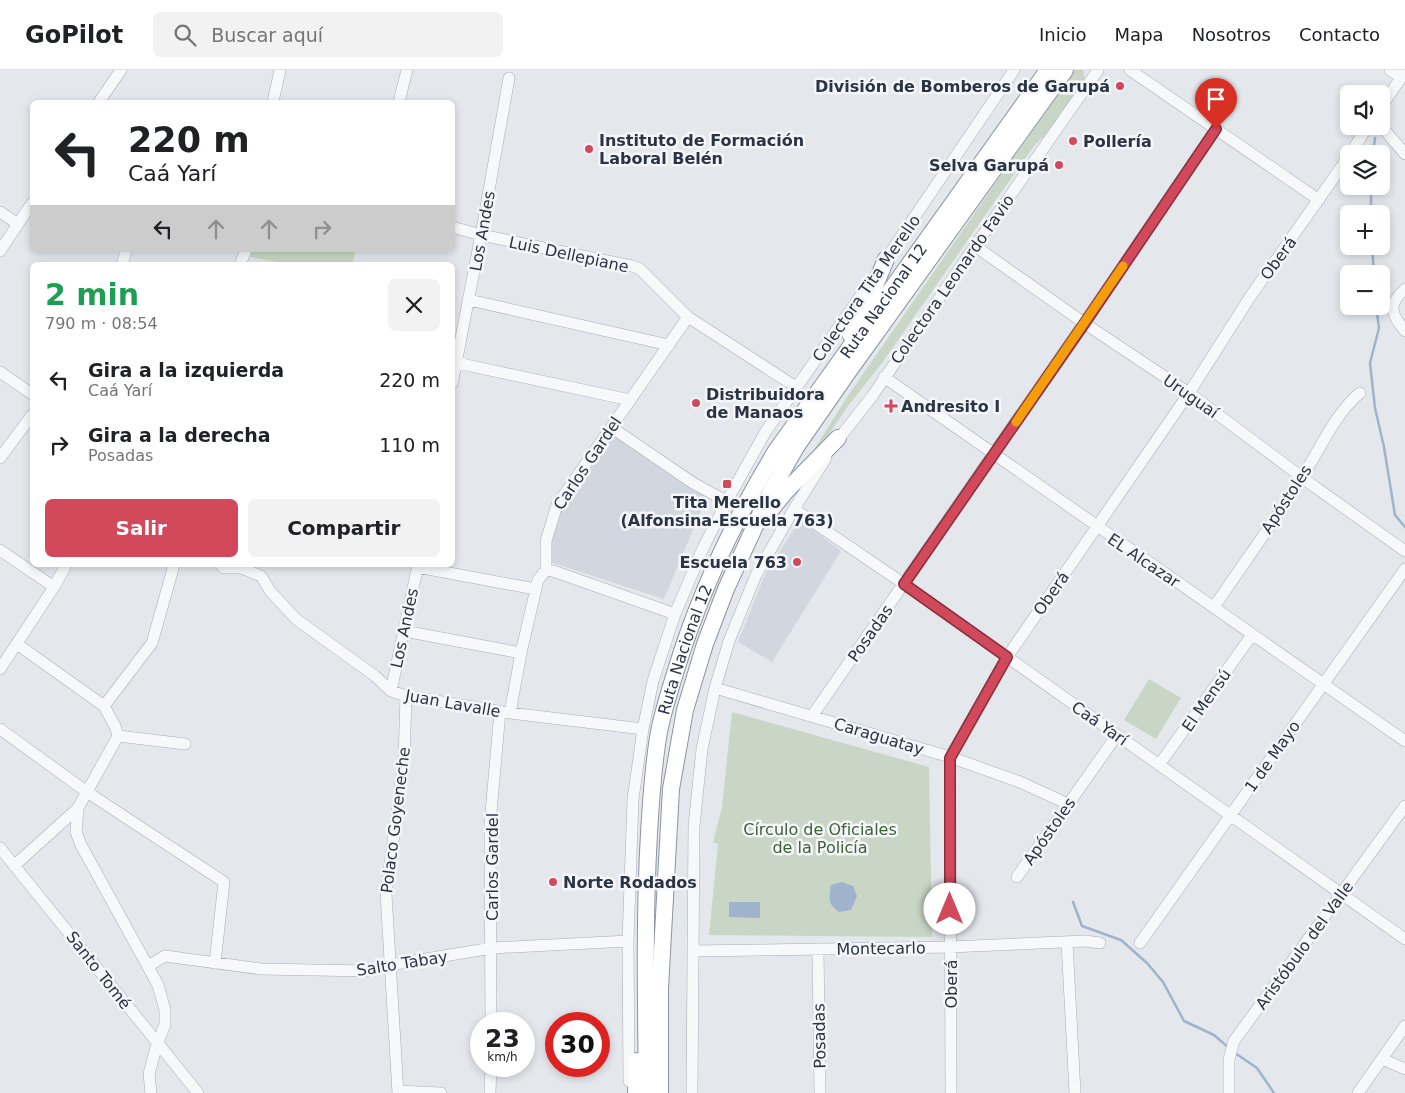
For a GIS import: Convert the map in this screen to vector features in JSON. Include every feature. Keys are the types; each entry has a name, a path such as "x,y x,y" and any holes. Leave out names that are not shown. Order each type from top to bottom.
{"highway":[{"name":"Ruta Nacional 12","path":"647,1093 646,884 651,790 659,731 686,639 708,579 756,485 776,451 1048,70"},
{"name":"Ruta Nacional 12","path":"660,1093 660,988 671,789 685,710 705,644 747,541 771,490 796,447 1065,70"},
{"path":"813,401 872,293 886,259"},
{"path":"747,541 786,491 838,438"},
{"path":"636,1093 639,979 646,929"}],"street":[{"path":"100,100 121,70"},
{"path":"273,100 280,70"},
{"path":"400,100 407,70"},
{"name":"Colectora Tita Merello","path":"629,1093 628,941 632,798 653,682 675,614 704,546 726,501 766,431 886,259 1014,70"},
{"name":"Colectora Leonardo Favio","path":"794,509 838,438 873,395 1098,70"},
{"path":"1130,70 1319,200"},
{"path":"1390,70 1403,75 1390,94"},
{"name":"Los Andes","path":"455,368 509,78"},
{"name":"Posadas","path":"812,716 1084,324 1216,129"},
{"path":"1389,135 1405,154"},
{"name":"Oberá","path":"951,1093 950,758 1007,657 1189,393 1250,297 1340,168"},
{"path":"0,251 30,206"},
{"path":"0,212 18,224"},
{"name":"Luis Dellepiane","path":"455,228 640,269 688,318 796,387"},
{"name":"Uruguaí","path":"975,246 1084,324 1189,393 1405,551"},
{"path":"1405,289 1396,298 1393,307 1394,318 1405,331"},
{"path":"469,300 669,345"},
{"name":"Carlos Gardel","path":"491,1012 490,824 505,712 538,580 546,570 546,541 551,521 557,505 688,318"},
{"path":"456,363 630,400"},
{"path":"0,372 30,393"},
{"name":"EL Alcazar","path":"884,378 1405,741"},
{"name":"Apóstoles","path":"1214,607 1302,477 1320,445 1352,399 1360,393"},
{"path":"0,458 30,418"},
{"path":"611,427 693,482 726,501"},
{"path":"692,1093 694,826 702,749 715,688 729,641 756,576 794,509"},
{"name":"Caá Yarí","path":"794,509 904,584 1405,939"},
{"path":"0,550 54,587"},
{"path":"0,669 54,587 65,567"},
{"path":"104,706 152,643 173,567"},
{"name":"Juan Lavalle","path":"223,567 241,568 261,576 270,591 296,620 375,676 391,691 406,696 505,712 643,729"},
{"name":"Los Andes","path":"391,691 417,567"},
{"path":"422,567 536,589"},
{"name":"1 de Mayo","path":"1140,943 1405,569"},
{"path":"546,570 553,570 675,614"},
{"path":"404,631 521,653"},
{"name":"El Mensú","path":"1159,765 1252,635"},
{"path":"15,865 78,808 118,736 115,726 104,706 17,644"},
{"name":"Caraguatay","path":"715,688 950,758 1020,782 1068,804"},
{"name":"Polaco Goyeneche","path":"398,1092 386,894 404,760 406,696"},
{"path":"0,729 87,792 224,882 215,963"},
{"name":"Apóstoles","path":"1017,877 1117,735"},
{"path":"118,736 185,744"},
{"name":"Aristóbulo del Valle","path":"1229,1093 1230,1058 1234,1041 1405,806"},
{"path":"78,808 76,832 81,845 158,985 165,1010 165,1025 157,1044 150,1074 151,1093"},
{"name":"Santo Tomé","path":"0,848 198,1093"},
{"name":"Salto Tabay","path":"148,966 165,956 261,969 330,972 366,971 390,965 492,948 628,941"},
{"name":"Montecarlo","path":"693,951 950,947 1085,941 1100,944"},
{"path":"1067,942 1076,1093"},
{"name":"Posadas","path":"818,949 820,1093"},
{"path":"1358,1093 1405,1026"},
{"path":"1382,1059 1405,1069"},
{"path":"490,1093 491,1077"},
{"path":"398,1092 441,1093"}],"shaded area":[{"path":"617,425 711,487 664,599 544,560 559,511"},
{"path":"800,520 841,551 772,662 738,642 766,572"}],"green space":[{"path":"1074,70 1083,70 1085,79 1046,134 1034,146 882,363 848,406 812,459 800,472 847,397"},
{"path":"251,252 355,252 353,262 277,262 250,257"},
{"path":"1149,679 1181,698 1156,739 1124,720"},
{"name":"Círculo de Oficiales de la Policía","path":"732,712 929,767 932,937 709,935 718,844 713,842 722,807"}],"water":[{"path":"842,882 853,886 857,896 851,910 839,912 832,906 830,894 831,885"},
{"path":"729,902 760,902 760,918 729,917"}],"waterway":[{"path":"1374,145 1375,138"},
{"path":"1371,195 1371,205"},
{"path":"1373,255 1373,265"},
{"path":"1377,315 1379,328 1370,363 1375,408 1384,447 1395,515 1405,527"},
{"path":"1073,902 1082,926 1121,940 1147,963 1163,982 1184,1021 1214,1035 1229,1048"},
{"path":"1235,1053 1257,1068 1274,1093"}],"slow traffic":[{"path":"1016,422 1123,266"}],"place":[{"name":"División de Bomberos de Garupá","path":"1120,86"},
{"name":"Pollería","path":"1073,141"},
{"name":"Instituto de Formación Laboral Belén","path":"589,149"},
{"name":"Selva Garupá","path":"1059,165"},
{"name":"Distribuidora de Manaos","path":"696,403"},
{"name":"Andresito I","path":"891,406"},
{"name":"Tita Merello (Alfonsina-Escuela 763)","path":"727,484"},
{"name":"Escuela 763","path":"797,562"},
{"name":"Norte Rodados","path":"553,882"}],"route":[{"path":"950,909 950,758 1007,657 904,584 1216,129"}]}
